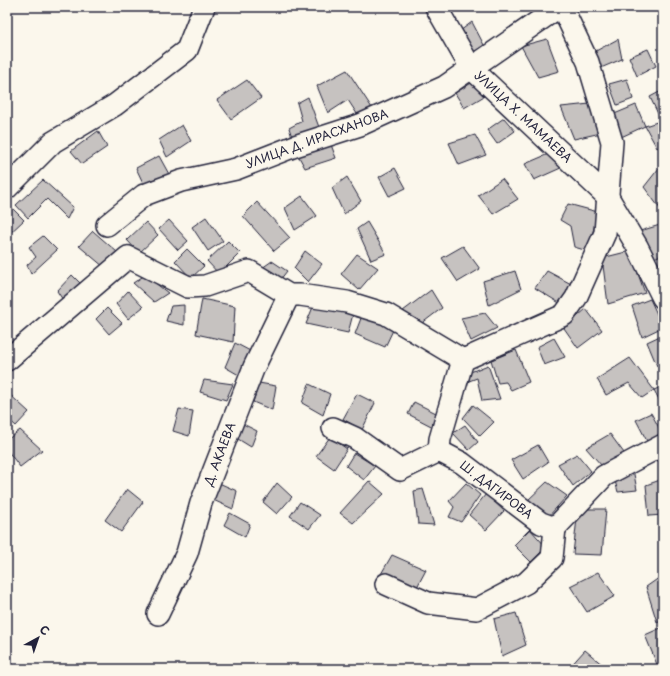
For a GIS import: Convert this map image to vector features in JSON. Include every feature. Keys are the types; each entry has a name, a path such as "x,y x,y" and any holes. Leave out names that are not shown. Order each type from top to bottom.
{"street":[{"path":"7,188 53,142 115,106 187,50 204,7"},
{"name":"УЛИЦА Х. МАМАЕВА","path":"436,7 471,68 608,197 637,246 663,298"},
{"path":"333,428 356,438 400,470 439,450 440,439 463,360 564,315 576,298 605,234 612,142 588,62 560,7"},
{"name":"УЛИЦА Д. ИРАСХАНОВА","path":"107,225 144,195 181,181 236,168 294,146 360,125 444,87 560,7"},
{"path":"7,360 128,258 188,287 205,286 249,271 289,295 300,295 347,302 386,314 463,360"},
{"name":"Д. АКАЕВА","path":"158,614 186,553 201,503 254,367 289,295"},
{"path":"386,584 428,603 477,609 526,583 552,558 555,528 604,476 663,445"},
{"name":"Ш. ДАГИРОВА","path":"439,450 462,463 541,523 555,528"}],"building":[{"path":"472,22 484,45 470,54 460,31"},
{"path":"547,39 559,71 538,77 521,46"},
{"path":"618,39 622,59 596,70 594,52"},
{"path":"648,49 656,66 637,76 629,57"},
{"path":"347,70 372,108 359,117 348,100 328,113 317,86"},
{"path":"627,79 633,99 617,105 609,84"},
{"path":"247,80 261,98 231,119 217,100"},
{"path":"473,82 486,95 464,108 455,93"},
{"path":"663,90 663,115 659,116 650,97"},
{"path":"308,97 320,130 295,146 289,128 302,121 297,103"},
{"path":"590,104 601,133 574,139 561,107"},
{"path":"636,105 645,126 619,138 612,115"},
{"path":"504,118 515,131 497,144 487,130"},
{"path":"663,120 663,144 657,148 645,126"},
{"path":"182,125 191,141 167,157 159,140"},
{"path":"98,131 107,147 82,164 71,151"},
{"path":"475,135 486,155 459,165 449,143"},
{"path":"330,142 336,158 305,168 298,155"},
{"path":"553,152 563,167 534,180 525,164"},
{"path":"159,156 170,176 146,189 136,168"},
{"path":"395,168 406,188 389,196 379,177"},
{"path":"659,168 663,172 663,208 661,210 644,187"},
{"path":"347,177 361,201 344,214 332,188"},
{"path":"502,179 518,199 493,214 478,195"},
{"path":"43,180 73,207 67,219 47,199 28,218 16,205"},
{"path":"302,196 317,216 295,230 285,208"},
{"path":"257,202 290,238 274,251 243,216"},
{"path":"568,204 598,212 588,251 574,247 570,226 560,220"},
{"path":"12,208 24,220 7,236 7,213"},
{"path":"206,217 223,241 208,251 192,227"},
{"path":"169,220 188,241 178,250 159,229"},
{"path":"146,222 158,235 139,253 127,240"},
{"path":"367,222 386,254 371,260 357,229"},
{"path":"660,225 663,233 663,254 650,260 640,231"},
{"path":"93,231 117,252 104,267 79,246"},
{"path":"43,236 57,250 31,274 27,265 36,257 29,247"},
{"path":"228,241 240,253 219,274 207,261"},
{"path":"463,246 480,269 458,282 442,258"},
{"path":"187,249 204,266 191,278 175,261"},
{"path":"305,251 322,264 308,282 294,268"},
{"path":"630,252 645,293 608,304 602,258"},
{"path":"357,254 378,268 359,290 341,274"},
{"path":"272,261 287,271 280,280 262,268"},
{"path":"663,264 663,276 660,266"},
{"path":"515,271 521,289 489,305 483,281"},
{"path":"547,271 573,285 561,304 535,288"},
{"path":"72,275 82,285 65,303 57,291"},
{"path":"145,275 168,293 154,302 133,283"},
{"path":"431,290 442,308 421,324 403,311"},
{"path":"128,291 143,307 128,319 116,304"},
{"path":"202,299 235,306 233,342 196,334"},
{"path":"650,299 663,327 642,337 632,306"},
{"path":"184,305 184,325 166,321 171,306"},
{"path":"313,307 353,314 348,333 306,324"},
{"path":"107,308 122,323 109,334 96,319"},
{"path":"586,309 602,330 578,348 564,328"},
{"path":"363,313 394,328 385,347 355,334"},
{"path":"485,313 497,328 471,341 461,318"},
{"path":"662,335 663,363 657,366 647,342"},
{"path":"554,338 565,357 544,365 537,347"},
{"path":"235,343 254,353 244,378 225,367"},
{"path":"516,350 529,382 511,390 506,382 498,383 491,360"},
{"path":"630,358 654,390 642,398 629,383 606,395 597,379"},
{"path":"488,365 500,399 482,401 477,378 469,381 468,373"},
{"path":"204,380 233,384 226,400 200,392"},
{"path":"259,383 276,386 272,410 253,402"},
{"path":"309,384 330,394 323,415 302,403"},
{"path":"663,386 663,407 654,390"},
{"path":"7,392 29,412 16,426 7,418"},
{"path":"357,394 375,403 362,430 343,419"},
{"path":"414,402 440,415 435,428 408,414"},
{"path":"473,405 494,422 480,436 463,418"},
{"path":"179,409 193,411 189,436 173,431"},
{"path":"651,413 663,435 649,445 636,420"},
{"path":"243,424 257,431 251,447 238,439"},
{"path":"465,425 478,442 469,450 453,433"},
{"path":"20,430 42,450 20,467 7,450 7,440"},
{"path":"610,434 624,453 602,466 586,448"},
{"path":"330,437 347,449 334,469 316,456"},
{"path":"538,445 548,462 523,479 511,460"},
{"path":"354,453 375,466 364,480 346,466"},
{"path":"577,454 591,471 573,486 558,464"},
{"path":"633,469 637,490 618,492 614,477"},
{"path":"663,479 663,515 649,516 646,485"},
{"path":"369,481 384,494 353,523 340,513"},
{"path":"547,482 567,496 547,518 528,500"},
{"path":"219,483 237,491 233,509 211,499"},
{"path":"277,483 292,497 277,514 263,502"},
{"path":"466,483 480,495 461,522 449,517 454,507 449,501"},
{"path":"127,489 143,502 121,532 105,520"},
{"path":"423,489 434,525 418,524 414,491"},
{"path":"486,494 504,511 486,530 469,515"},
{"path":"300,502 320,515 309,529 290,516"},
{"path":"578,509 606,509 602,555 573,554"},
{"path":"230,513 250,524 245,537 224,525"},
{"path":"530,529 546,547 531,562 514,545"},
{"path":"392,555 426,570 417,587 381,574"},
{"path":"598,572 615,596 587,612 570,586"},
{"path":"663,575 663,619 657,622 646,587"},
{"path":"516,613 526,645 502,656 494,619"},
{"path":"663,627 663,665 658,667 645,635"},
{"path":"585,650 604,666 602,669 568,669"}]}
